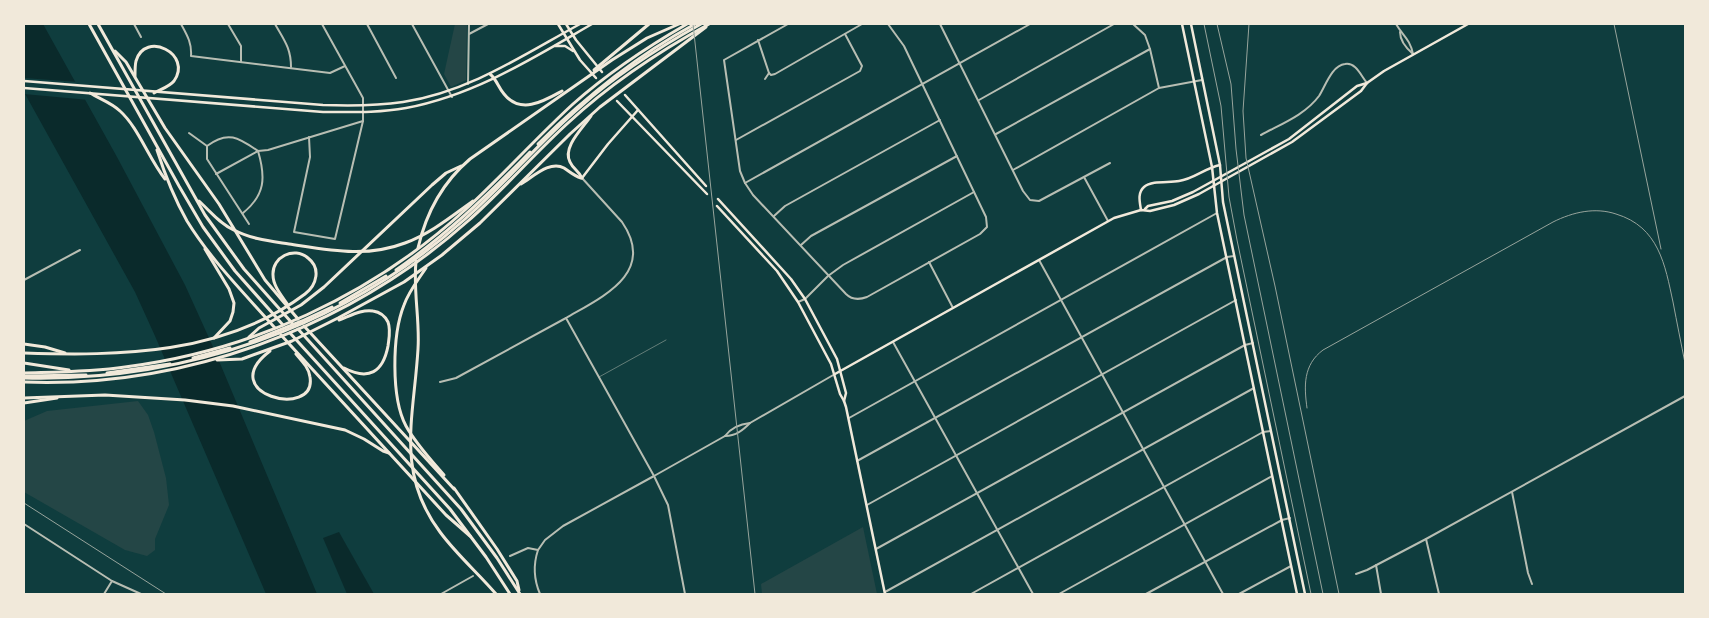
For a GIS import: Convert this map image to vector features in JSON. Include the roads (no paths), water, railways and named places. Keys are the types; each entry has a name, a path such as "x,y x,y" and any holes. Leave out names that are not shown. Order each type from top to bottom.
{"highway":[{"path":"88,24 203,227 235,271 440,497 475,541 510,594"},
{"path":"98,24 196,200 217,233 244,269 461,509 485,540 520,594"},
{"path":"211,360 237,347 259,328 301,305 324,288 440,178 463,164 591,74 649,24"},
{"path":"24,379 77,372 128,372 179,364 268,337 372,292 442,243 478,213 568,123 683,30 687,24"},
{"path":"312,318 407,257 445,228 484,193 586,93 633,58 695,24"},
{"path":"611,58 647,38 710,24"},
{"path":"24,379 168,370 211,360 242,359 274,348 386,293 428,265 480,223 594,112 685,43 703,26"},
{"path":"24,379 36,382 96,380 173,359 237,347 268,337 312,318 385,277 424,250 472,209 580,104 633,62 683,30"},
{"path":"135,77 137,59 144,50 149,47 158,46 172,53 178,65 176,78 167,86 154,93"},
{"path":"112,48 126,62 165,128 226,214 265,280 340,366 454,489"},
{"path":"490,74 496,78 506,96 513,102 523,105 538,103 573,86"},
{"path":"90,93 118,109 127,118 155,166 167,181"},
{"path":"516,187 547,168 555,166 562,167 575,177 582,178 580,172 569,162 568,151 594,112"},
{"path":"154,142 167,181 187,220 232,293 234,307 232,317 228,325 214,338"},
{"path":"463,164 441,191 431,208 422,231 417,256 415,280 419,348 410,437 411,458 416,484 425,508 446,540 496,594"},
{"path":"196,200 224,224 244,235 356,252 386,249 416,239 484,193"},
{"path":"201,242 290,344 446,515 475,541"},
{"path":"24,353 118,354 166,349 230,333 255,323 295,301 311,288 315,282 314,266 310,259 294,253 286,254 278,260 273,274 275,284 294,314"},
{"path":"428,265 407,296 401,313 396,357 396,390 401,413 406,427 419,446 454,489 497,549 517,581 520,594"},
{"path":"324,325 368,311 381,314 388,324 387,350 384,362 379,368 373,372 361,375 340,366"},
{"path":"247,339 268,337"},
{"path":"24,344 45,347 70,354"},
{"path":"274,348 258,362 254,373 254,382 257,388 268,396 292,399 302,396 307,391 310,378 307,368 290,344"},
{"path":"24,363 77,372"},
{"path":"24,403 50,400 62,396"},
{"path":"24,398 134,396 217,404 345,430 390,453"}],"main road":[{"path":"558,24 575,52 596,78"},
{"path":"566,24 602,72"},
{"path":"24,81 154,93 323,105 364,106 404,102 449,91 468,84 490,74 580,24"},
{"path":"24,88 323,112 364,112 405,108 452,97 496,78 592,24"},
{"path":"1182,24 1212,167 1217,213 1297,594"},
{"path":"1191,24 1220,165 1223,202 1305,594"},
{"path":"1143,210 1148,206 1172,201 1188,194 1267,151 1296,134 1357,86 1366,83 1413,54 1468,24"},
{"path":"553,46 566,46 575,52"},
{"path":"835,374 1108,222 1120,216 1174,205 1189,199 1268,156 1306,132 1361,91 1366,83"},
{"path":"625,95 706,186"},
{"path":"617,101 706,194"},
{"path":"582,178 608,144 638,110"},
{"path":"1143,210 1140,195 1141,190 1146,186 1182,181 1220,165"},
{"path":"718,199 791,279 805,300 841,370 846,393 844,401"},
{"path":"717,206 777,271 798,302 835,374 848,418 885,593"}],"street":[{"path":"134,24 141,37"},
{"path":"181,24 192,46 191,56 330,73 345,66"},
{"path":"228,24 241,46 242,62"},
{"path":"274,24 291,55 291,68"},
{"path":"309,137 310,157 294,232 336,239 363,121 364,106 363,98 322,24"},
{"path":"366,24 396,78"},
{"path":"412,24 452,97"},
{"path":"468,84 470,24"},
{"path":"469,34 488,24"},
{"path":"788,24 724,60 740,172 744,183 753,195 828,276 849,297 859,300 980,234 987,226 986,217 904,46 888,24"},
{"path":"769,73 771,75 775,74 862,24"},
{"path":"945,24 941,25 961,62 1023,191 1030,200 1039,201 1110,163"},
{"path":"744,183 1030,24"},
{"path":"979,100 1114,24"},
{"path":"1133,24 1145,35 1159,88"},
{"path":"1396,24 1400,37 1407,49 1413,54"},
{"path":"1400,32 1405,34 1413,54"},
{"path":"736,140 860,70 862,66 845,34"},
{"path":"758,40 769,73 765,80"},
{"path":"996,134 1150,49"},
{"path":"1261,135 1308,108 1340,65 1348,64 1353,66 1366,83"},
{"path":"1013,170 1159,88 1202,80"},
{"path":"774,216 786,206 940,120"},
{"path":"216,174 258,151 363,121"},
{"path":"188,134 207,146"},
{"path":"207,146 217,139 230,137 242,140 258,151 264,170 261,189 254,204 243,213"},
{"path":"207,146 207,159 243,213 248,224"},
{"path":"801,245 811,236 957,156"},
{"path":"1084,177 1108,222"},
{"path":"440,382 456,378 566,318 617,286 630,268 633,247 628,230 582,178"},
{"path":"798,302 805,300 828,276 843,265 974,192"},
{"path":"848,418 1217,213"},
{"path":"24,280 80,250"},
{"path":"857,461 1227,257 1235,256"},
{"path":"1038,260 1223,594"},
{"path":"929,262 953,308"},
{"path":"867,505 1236,300"},
{"path":"566,318 654,476 668,505 685,594"},
{"path":"893,342 1033,594"},
{"path":"876,549 1245,345 1253,343"},
{"path":"725,436 732,436 738,433 750,423 835,374"},
{"path":"885,593 997,529 1254,388"},
{"path":"1356,574 1512,492 1685,396"},
{"path":"540,594 537,587 535,569 538,550 545,540 563,526 725,436 729,431 743,424 750,423"},
{"path":"971,594 1263,432 1271,431"},
{"path":"1059,594 1272,476"},
{"path":"1512,492 1528,573 1532,584"},
{"path":"1146,594 1282,520 1290,518"},
{"path":"24,524 112,581 142,594"},
{"path":"1426,538 1439,594"},
{"path":"510,556 528,548 538,550"},
{"path":"1376,565 1381,594"},
{"path":"1239,594 1291,566"},
{"path":"441,594 473,576"},
{"path":"104,594 112,581"}],"lane":[{"path":"598,378 666,340"}],"tram line":[{"path":"24,503 166,594"}],"railway":[{"path":"693,24 755,594"},
{"path":"1204,24 1221,106 1229,197 1237,240 1311,594"},
{"path":"1217,24 1231,84 1244,215 1323,594"},
{"path":"1249,24 1243,111 1246,158 1275,286 1339,594"},
{"path":"1614,24 1661,249"},
{"path":"1307,408 1306,376 1312,362 1323,350 1553,222 1568,216 1592,211 1608,212 1630,220 1642,228 1658,249 1667,274 1685,363"}]}
